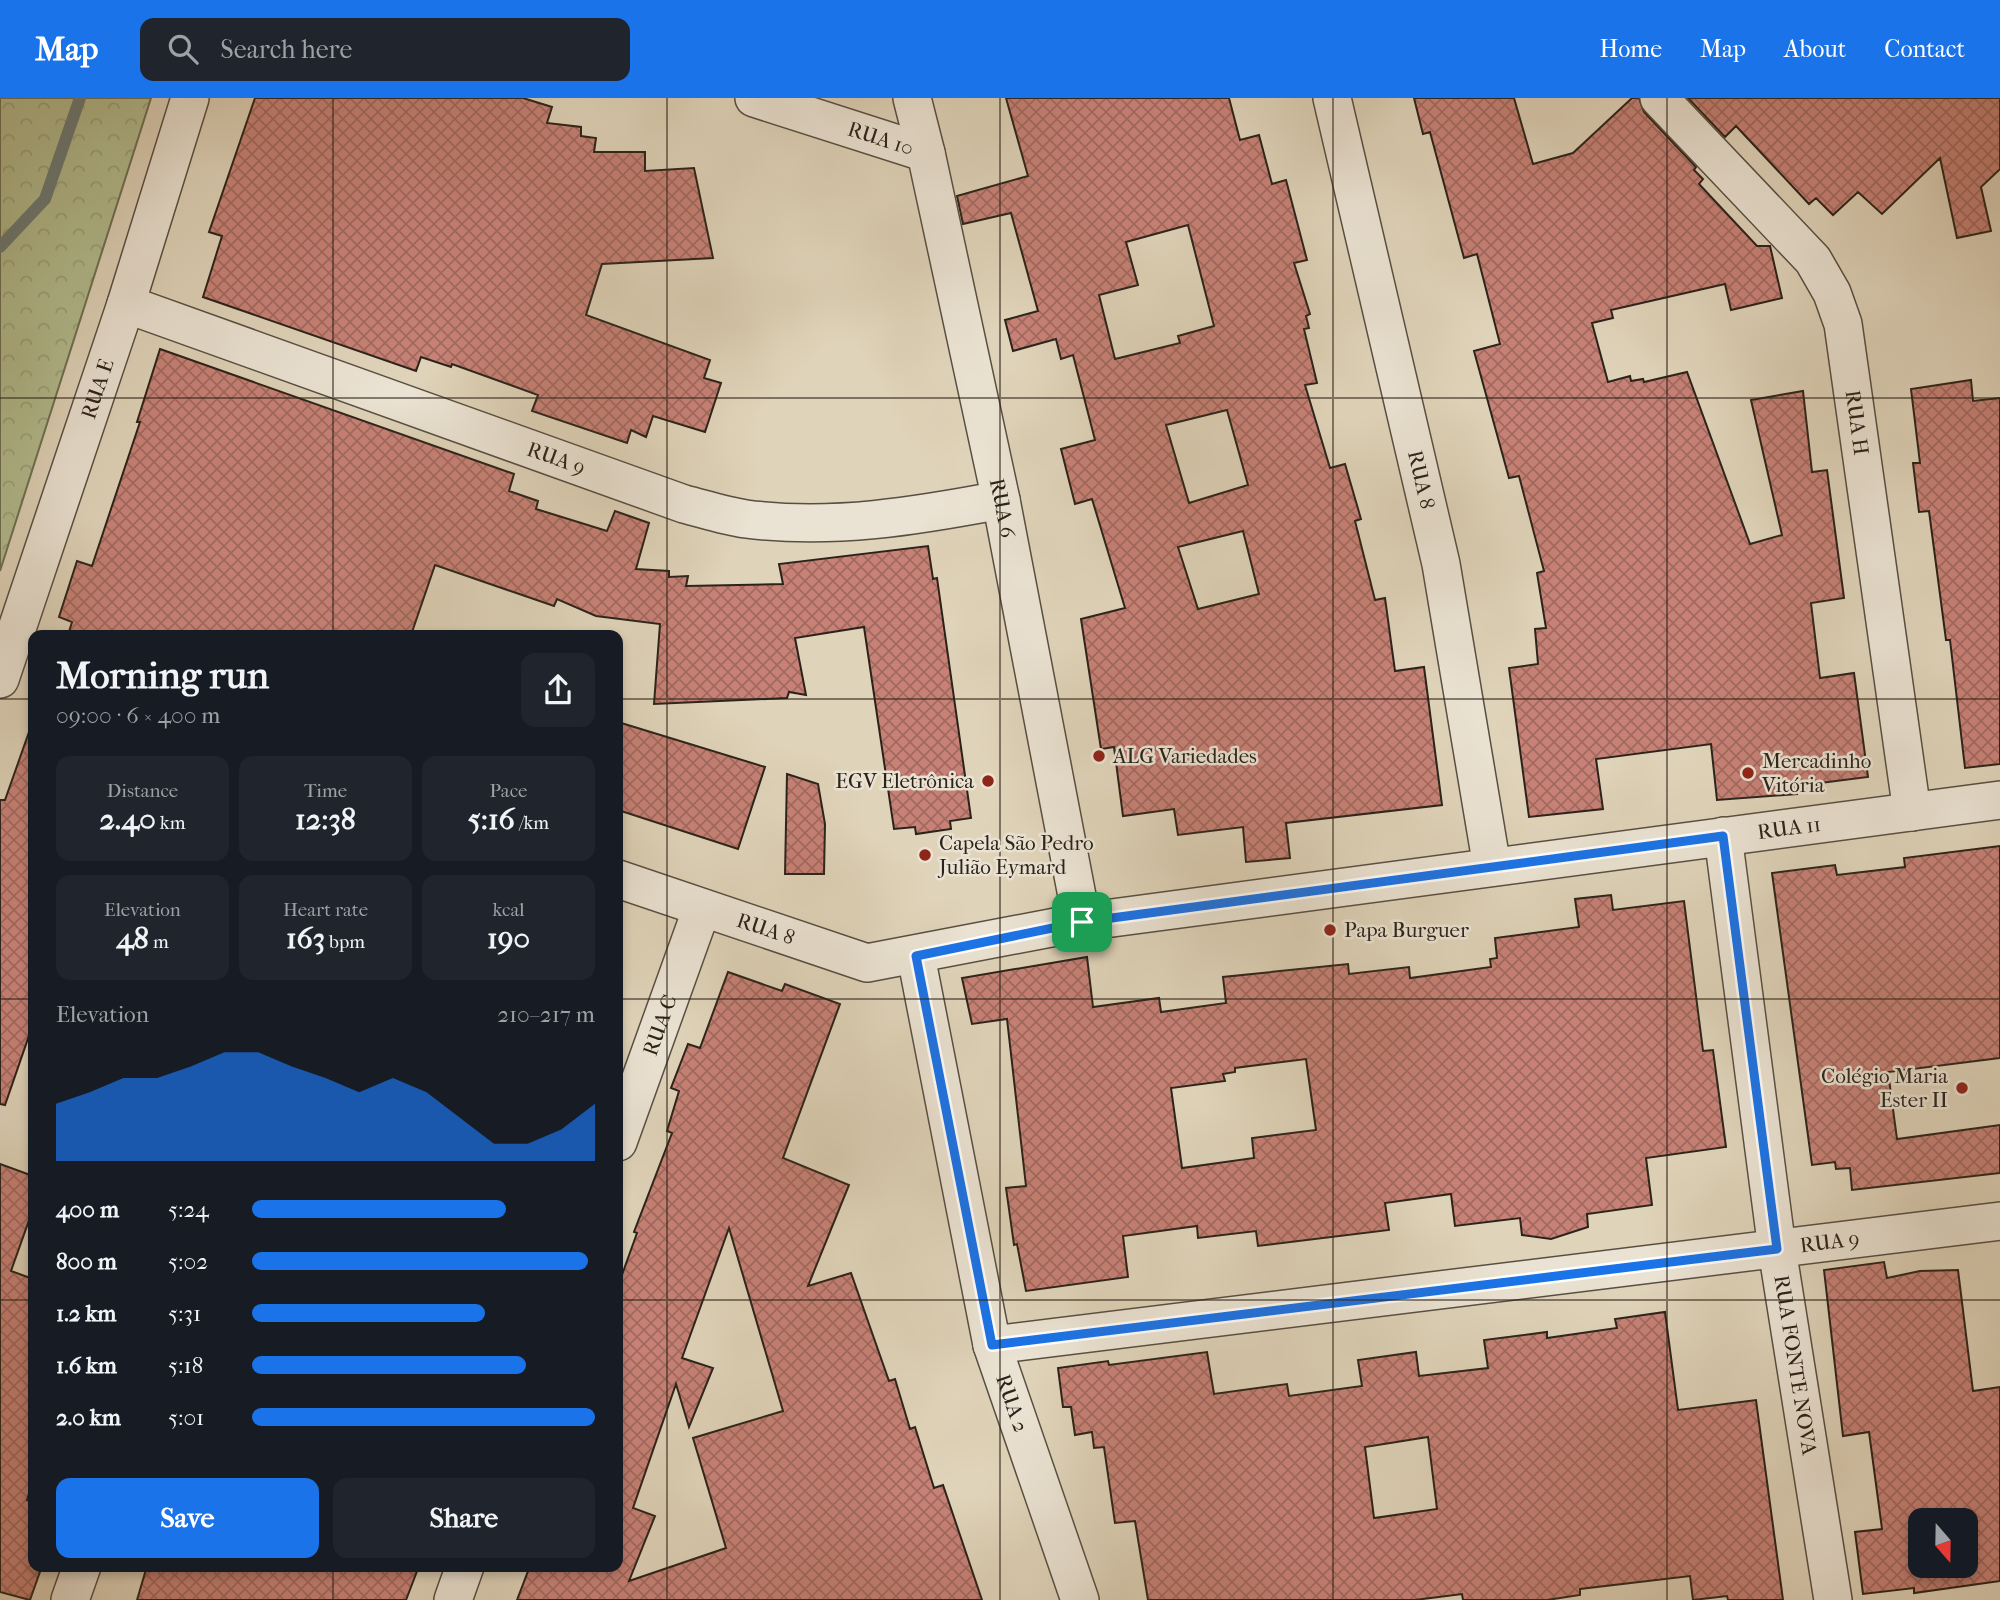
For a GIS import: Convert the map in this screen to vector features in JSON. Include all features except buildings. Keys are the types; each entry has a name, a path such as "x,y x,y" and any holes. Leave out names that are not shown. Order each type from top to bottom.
{"street":[{"name":"RUA E","path":"13,672 190,98"},
{"name":"RUA 10","path":"754,98 926,153"},
{"name":"RUA 6","path":"912,98 1001,500 1082,922"},
{"name":"RUA 8","path":"1332,98 1441,564 1492,867"},
{"name":"RUA H","path":"1659,98 1813,260 1832,293 1843,324 1912,812"},
{"name":"RUA 9","path":"126,304 684,504 744,519 810,524 891,520 1001,500"},
{"name":"RUA 11","path":"916,956 1082,922 2000,800"},
{"name":"RUA FONTE NOVA","path":"1723,836 1777,1249 1833,1600"},
{"name":"RUA 8","path":"623,881 867,963 916,956"},
{"name":"RUA C","path":"623,1128 702,908"},
{"name":"RUA 2","path":"916,956 992,1345 1080,1600"},
{"name":"RUA 9","path":"992,1345 2000,1220"},
{"path":"69,1600 80,1572"},
{"path":"453,1600 463,1572"}],"green space":[{"path":"0,98 151,98 0,571"}],"waterway":[{"path":"0,247 45,199 80,98"}],"place":[{"name":"ALG Variedades","path":"1099,756"},
{"name":"Mercadinho Vitória","path":"1748,773"},
{"name":"EGV Eletrônica","path":"988,781"},
{"name":"Capela São Pedro Julião Eymard","path":"925,855"},
{"name":"Papa Burguer","path":"1330,930"},
{"name":"Colégio Maria Ester II","path":"1962,1088"}],"route":[{"path":"1723,836 1777,1249 992,1345 916,956 1082,922 1723,836"}]}
